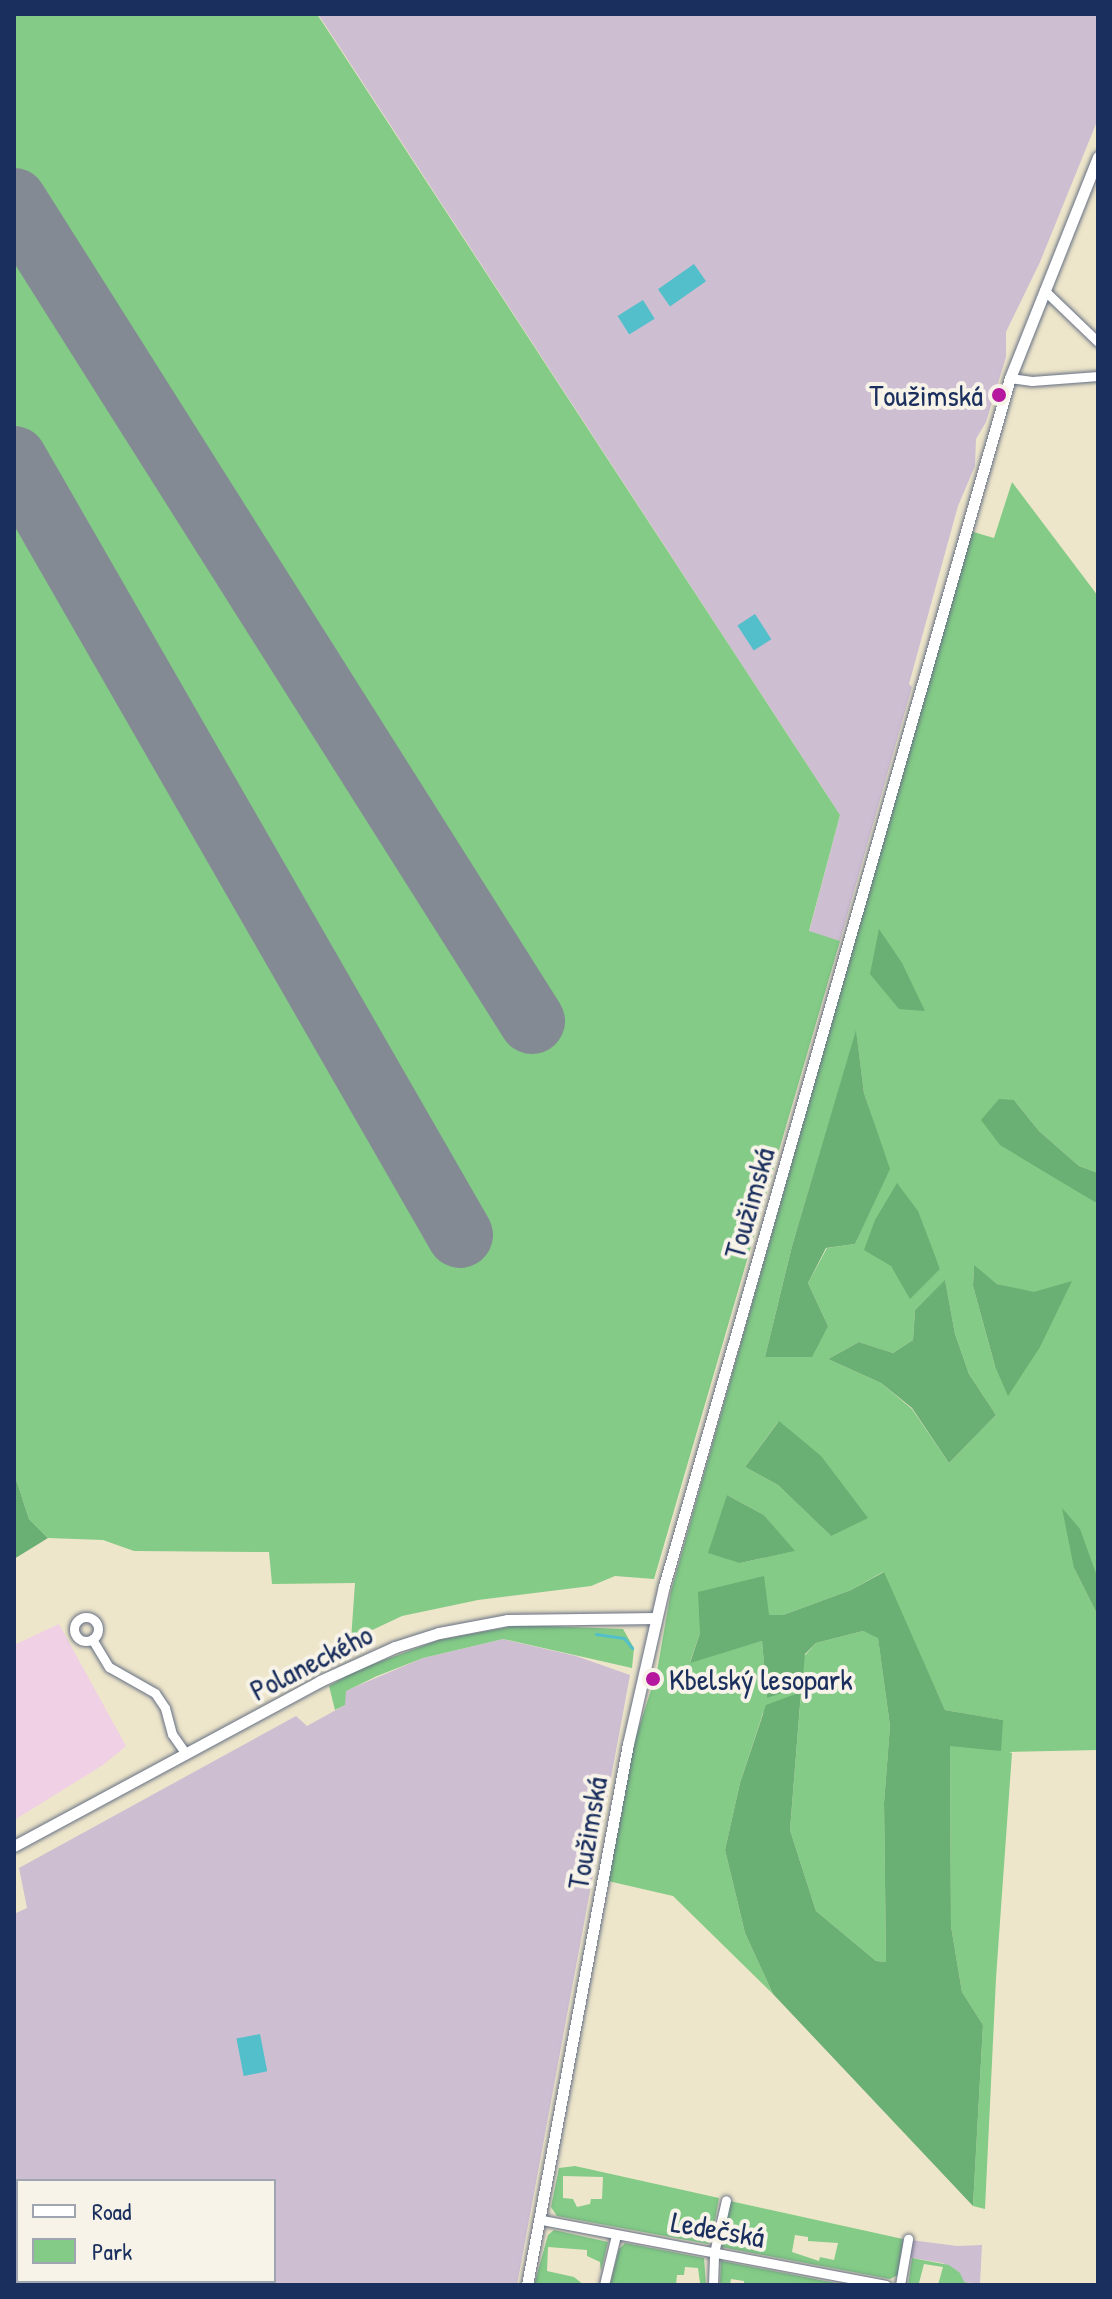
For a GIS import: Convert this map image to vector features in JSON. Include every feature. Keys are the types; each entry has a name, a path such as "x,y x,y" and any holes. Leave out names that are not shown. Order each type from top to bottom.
{"street":[{"name":"Toužimská","path":"527,2285 542,2220 628,1744 656,1618 1010,378 1044,290 1077,217 1098,157"},
{"path":"1044,290 1098,342"},
{"path":"1010,378 1032,381 1098,376"},
{"name":"Polaneckého","path":"14,1846 333,1674 395,1647 439,1633 520,1619 656,1618"},
{"path":"92,1639 109,1667 155,1693 165,1708 172,1734 186,1754"},
{"path":"713,2285 714,2253 726,2200"},
{"name":"Ledečská","path":"542,2220 886,2285"},
{"path":"604,2285 616,2235"},
{"path":"900,2285 908,2239"}],"shaded area":[{"path":"318,14 1098,14 1098,119 1040,262 1006,332 1006,357 986,422 976,439 975,466 958,506 909,684 912,687 840,941 809,932 840,815"},
{"path":"59,1624 126,1746 103,1765 16,1819 14,1645"},
{"path":"503,1639 576,1656 630,1675 517,2285 14,2285 14,1914 27,1908 19,1868 296,1716 307,1726 345,1705 345,1691 423,1658"},
{"path":"903,2239 957,2246 982,2245 980,2284 964,2282 943,2263 900,2256"}],"green space":[{"path":"14,14 317,14 840,815 809,931 840,941 654,1579 615,1576 591,1586 478,1600 402,1616 351,1640 355,1583 272,1584 269,1552 134,1551 103,1540 48,1538 29,1519 14,1473"},
{"path":"1012,482 1098,596 1098,1173 1079,1166 1039,1131 1014,1100 1052,1175 1098,1204 1098,1579 1074,1568 1098,1616 1098,1750 1009,1752 1012,1753 996,1978 985,2209 973,2206 983,2025 962,1992 951,1926 950,1745 1002,1720 945,1710 883,1572 851,1590 783,1615 700,1633 690,1662 762,1641 767,1698 816,1643 863,1631 878,1637 890,1726 884,1803 886,1962 876,1961 816,1911 790,1830 801,1693 763,1713 740,1783 725,1850 745,1933 773,1994 673,1896 608,1881 633,1746 657,1671 671,1591 970,531 994,538","holes":["856,1032 864,1093 889,1169 855,1244 827,1248 808,1283 828,1326 765,1357 792,1246","929,1244 940,1269 899,1275 891,1266","974,1266 997,1284 1034,1293 1071,1282 995,1366 973,1286","945,1281 955,1334 969,1374 996,1415 949,1463 912,1409 881,1383 828,1359 859,1342 893,1353 913,1340 915,1310","778,1422 831,1536 778,1485 745,1467","727,1495 764,1515 794,1551 740,1563"]},
{"path":"879,929 902,963 925,1011 899,1009 870,974"},
{"path":"856,1030 864,1093 890,1169 855,1244 826,1248 808,1283 828,1326 812,1357 765,1357 792,1246"},
{"path":"999,1099 1014,1100 1039,1131 1079,1166 1098,1173 1098,1204 1000,1145 981,1120"},
{"path":"897,1183 918,1211 940,1269 910,1299 891,1266 864,1250 875,1220"},
{"path":"974,1265 997,1284 1034,1292 1072,1281 1040,1347 1008,1396 995,1366 973,1286"},
{"path":"945,1280 955,1334 969,1374 996,1415 949,1463 912,1408 881,1383 828,1359 859,1342 893,1353 913,1340 915,1310"},
{"path":"779,1421 821,1456 868,1518 831,1536 778,1485 745,1467"},
{"path":"14,1473 29,1519 48,1538 14,1559"},
{"path":"727,1495 764,1515 795,1551 740,1563 708,1553"},
{"path":"1062,1508 1080,1529 1098,1579 1098,1616 1074,1568"},
{"path":"884,1572 945,1710 1003,1720 1001,1751 950,1746 951,1926 962,1992 983,2025 973,2206 773,1994 745,1933 725,1850 740,1783 766,1705 801,1692 790,1830 816,1911 876,1961 886,1962 884,1803 890,1726 878,1638 863,1631 816,1643 805,1654 802,1686 767,1698 762,1641 690,1663 700,1633 698,1592 764,1576 769,1615 783,1615 851,1590"},
{"path":"519,1625 623,1629 634,1648 632,1668 503,1639 423,1658 377,1676 346,1691 345,1705 335,1710 329,1686 357,1670 439,1640"},
{"path":"575,2166 719,2198 711,2242 708,2244 557,2216 551,2207 559,2168","holes":["563,2176 603,2177 602,2199 591,2199 590,2204 577,2207 573,2199 563,2198"]},
{"path":"730,2201 903,2239 898,2275 890,2279 721,2247","holes":["795,2235 808,2237 808,2241 838,2243 834,2260 820,2257 819,2261 792,2252"]},
{"path":"554,2230 608,2242 601,2271 600,2262 587,2256 587,2250 548,2247 547,2271 574,2277 584,2285 534,2285 548,2235"},
{"path":"625,2243 704,2258 706,2285 697,2285 700,2283 698,2268 685,2267 684,2275 677,2275 676,2285 610,2285 619,2249"},
{"path":"912,2258 949,2265 960,2273 964,2282 980,2285 938,2285 943,2267 924,2264 919,2283 928,2285 908,2285"},
{"path":"721,2261 846,2285 744,2285 744,2281 731,2279 730,2285 720,2285"}],"water":[{"path":"694,264 706,281 670,306 658,289"},
{"path":"643,300 655,319 629,335 618,316"},
{"path":"755,614 771,639 754,651 737,625"},
{"path":"260,2034 267,2071 244,2076 236,2039"}],"waterway":[{"path":"596,1634 624,1638 632,1648"}],"runway":[{"path":"14,201 532,1021"},
{"path":"14,459 460,1235"}],"place":[{"name":"Toužimská","path":"999,395"},
{"name":"Kbelský lesopark","path":"653,1679"}]}
